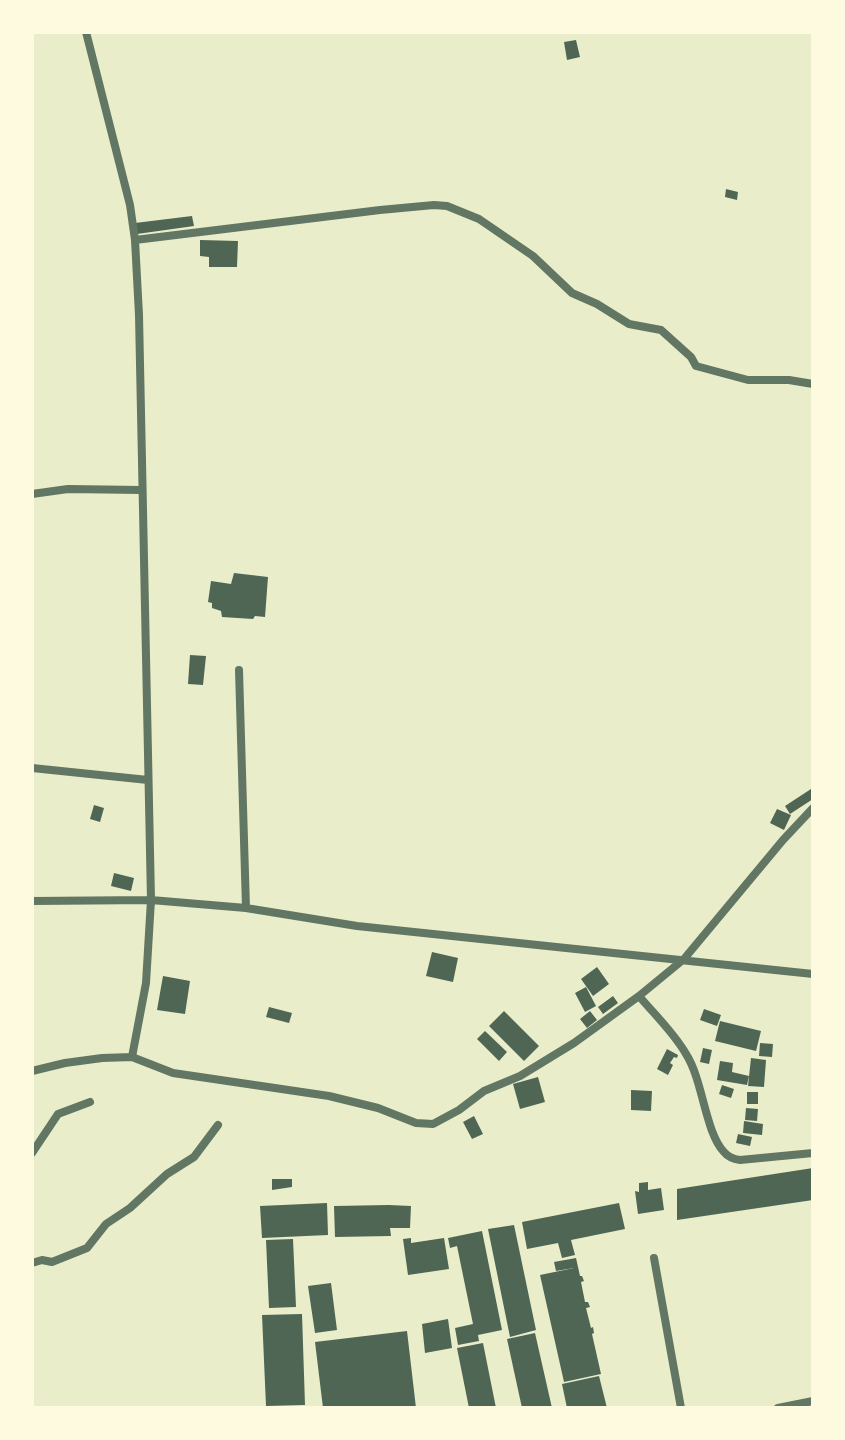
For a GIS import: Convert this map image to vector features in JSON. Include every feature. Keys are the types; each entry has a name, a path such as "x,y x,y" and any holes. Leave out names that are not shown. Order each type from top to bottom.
{"street":[{"path":"86,32 130,205 139,315 151,900 146,983 132,1057"},
{"path":"135,240 380,210 447,206 479,219 522,248 577,297 597,304 629,324 661,330 691,357 696,366 748,380 789,380 813,384"},
{"path":"32,494 68,489 141,490"},
{"path":"239,670 246,908"},
{"path":"32,768 148,780"},
{"path":"32,1071 65,1063 132,1057 173,1073 329,1096 378,1108 416,1123 433,1124 484,1091 502,1085 546,1061 639,996 684,959 813,808"},
{"path":"32,901 151,900 246,908 357,926 813,974"},
{"path":"639,996 688,1056 715,1140 722,1151 730,1158 740,1160 813,1153"},
{"path":"32,1153 58,1114 90,1102"},
{"path":"32,1263 42,1260 52,1262 87,1248 106,1224 130,1208 167,1174 194,1157 218,1125"},
{"path":"654,1258 681,1408"},
{"path":"778,1408 813,1401"}],"building":[{"path":"576,40 580,57 567,60 564,42"},
{"path":"726,189 738,192 737,200 725,197"},
{"path":"192,216 194,226 137,234 135,223"},
{"path":"200,240 238,241 237,267 209,267 209,257 200,256"},
{"path":"234,573 268,577 265,617 222,617 221,611 212,608 212,603 208,602 211,581 231,584"},
{"path":"190,655 206,656 203,685 188,684"},
{"path":"811,789 813,799 790,814 785,806"},
{"path":"94,805 104,808 100,822 90,819"},
{"path":"777,809 791,815 784,830 770,823"},
{"path":"114,873 134,878 131,891 111,886"},
{"path":"432,952 458,958 453,982 426,976"},
{"path":"597,967 609,984 593,996 581,979"},
{"path":"163,976 190,981 185,1014 157,1010"},
{"path":"586,987 596,1006 585,1012 575,993"},
{"path":"613,996 618,1003 603,1014 598,1007"},
{"path":"269,1007 292,1013 289,1023 266,1017"},
{"path":"704,1009 721,1015 717,1026 700,1020"},
{"path":"504,1011 539,1046 524,1061 489,1026"},
{"path":"590,1011 597,1020 587,1028 580,1019"},
{"path":"720,1021 761,1031 756,1051 715,1041"},
{"path":"485,1031 507,1052 499,1061 477,1039"},
{"path":"760,1043 773,1044 772,1057 759,1056"},
{"path":"703,1048 712,1050 709,1064 700,1062"},
{"path":"667,1049 678,1055 670,1063 673,1065 668,1075 657,1069"},
{"path":"751,1058 766,1060 764,1087 748,1086"},
{"path":"720,1061 733,1063 732,1072 749,1076 747,1085 717,1080"},
{"path":"538,1077 545,1102 520,1109 513,1084"},
{"path":"722,1085 734,1089 731,1098 719,1094"},
{"path":"631,1090 652,1091 651,1111 631,1110"},
{"path":"747,1092 758,1092 758,1104 747,1104"},
{"path":"746,1108 758,1109 757,1121 745,1120"},
{"path":"474,1116 483,1134 472,1139 463,1122"},
{"path":"744,1121 763,1124 762,1135 743,1133"},
{"path":"738,1134 752,1137 750,1146 736,1143"},
{"path":"813,1168 813,1200 677,1220 677,1189"},
{"path":"272,1179 292,1179 292,1187 272,1190"},
{"path":"648,1182 648,1190 661,1188 664,1210 638,1214 635,1191 639,1192 639,1183"},
{"path":"327,1203 328,1235 262,1238 260,1206"},
{"path":"619,1203 625,1229 571,1240 575,1255 562,1258 558,1243 527,1249 522,1222"},
{"path":"334,1206 411,1206 410,1228 390,1228 391,1236 335,1237"},
{"path":"514,1225 536,1330 510,1337 488,1229"},
{"path":"482,1231 502,1330 478,1335 479,1341 458,1345 455,1328 473,1324 457,1246 450,1248 448,1238"},
{"path":"411,1238 411,1243 444,1238 449,1269 408,1275 403,1239"},
{"path":"293,1239 296,1307 269,1308 266,1240"},
{"path":"576,1258 584,1281 581,1282 585,1302 590,1307 586,1308 593,1327 601,1374 564,1382 540,1275 574,1268 556,1271 554,1262"},
{"path":"331,1283 337,1330 315,1333 308,1286"},
{"path":"302,1314 305,1405 266,1406 262,1315"},
{"path":"448,1319 452,1348 425,1353 422,1324"},
{"path":"407,1331 416,1408 323,1408 315,1342"},
{"path":"535,1333 552,1408 522,1408 507,1339"},
{"path":"483,1343 496,1408 469,1408 457,1348"},
{"path":"599,1376 607,1408 567,1408 562,1384"}]}
